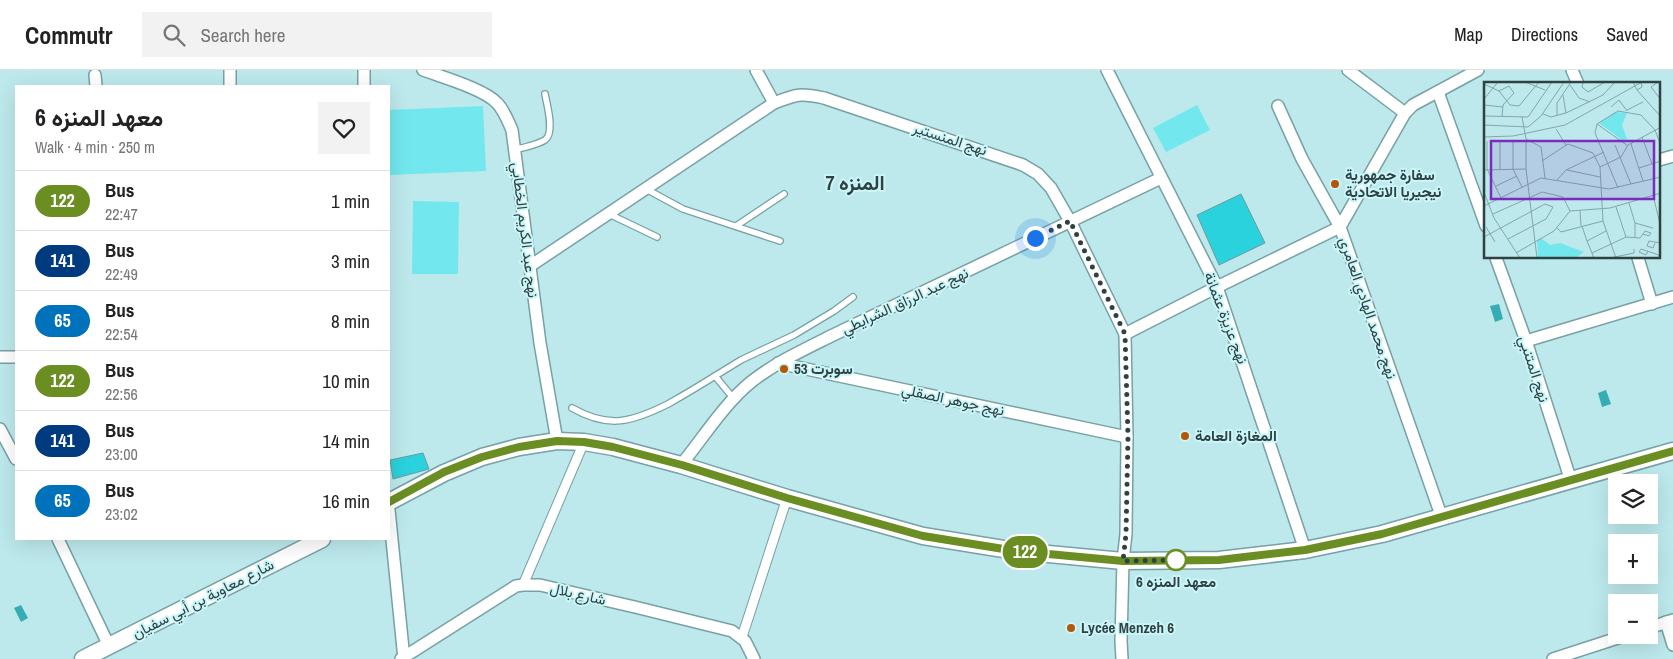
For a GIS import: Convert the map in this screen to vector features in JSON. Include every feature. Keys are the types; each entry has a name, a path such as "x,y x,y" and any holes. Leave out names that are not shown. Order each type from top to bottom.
{"main road":[{"path":"390,501 444,472 482,457 519,447 557,441 584,442 613,447 682,465 787,498 923,536 1016,551 1123,561 1219,560 1305,550 1382,534 1673,451"},
{"name":"شارع معاوية بن أبي سفيان","path":"83,659 320,540"}],"street":[{"path":"230,70 230,85"},
{"path":"364,70 364,85"},
{"name":"نهج عبد الكريم الخطابي","path":"423,70 487,94 503,110 512,130 540,343 557,441"},
{"path":"756,70 774,103"},
{"name":"نهج عزيزة عثمانة","path":"1107,70 1217,287 1305,550"},
{"path":"1348,70 1405,113"},
{"path":"1125,334 1340,227 1405,113 1413,105 1478,70"},
{"path":"1572,70 1577,82"},
{"path":"1438,92 1484,220"},
{"name":"نهج المنستير","path":"530,266 774,103 794,95 824,98 1023,165 1038,174 1051,188 1070,221 1125,334 1128,437 1126,534 1123,561 1122,659"},
{"name":"نهج محمد الهادي العامري","path":"1278,106 1302,159 1340,227 1442,518"},
{"path":"1660,160 1673,156"},
{"name":"نهج عبد الرزاق الشرايطي","path":"682,465 750,383 778,363 1161,178"},
{"name":"نهج المتنبي","path":"1496,259 1526,341 1570,481"},
{"path":"1638,259 1652,304"},
{"path":"1526,341 1673,297"},
{"path":"0,357 15,357"},
{"name":"نهج جوهر الصقلي","path":"778,363 1128,437"},
{"path":"0,429 15,457"},
{"path":"390,521 403,658 516,586 522,585 584,442"},
{"path":"754,659 742,637 787,498"},
{"path":"58,540 109,646"},
{"name":"شارع بلال","path":"522,585 540,585 638,608 732,631 742,637"},
{"path":"1658,625 1670,621 1673,645"},
{"path":"1553,659 1608,641"}],"lane":[{"path":"515,150 546,139 550,134 545,94"},
{"path":"646,189 683,209 780,241"},
{"path":"736,226 784,194"},
{"path":"609,214 658,237"},
{"path":"572,408 594,419 618,421 638,418 696,389 741,360 794,335 834,312 853,297"},
{"path":"715,376 734,400"}],"shaded area":[{"path":"1197,105 1210,130 1166,152 1153,128"},
{"path":"483,106 486,171 390,175 390,110"},
{"path":"413,201 459,202 458,274 412,274"},
{"path":"1499,304 1503,319 1495,322 1490,306"},
{"path":"1606,390 1611,404 1602,407 1598,393"},
{"path":"21,605 28,618 21,622 14,608"}],"building":[{"path":"1241,194 1265,243 1219,265 1197,215"},
{"path":"423,453 429,469 393,479 390,460"}],"bus line":[{"name":"122","path":"390,501 444,472 482,457 519,447 557,441 584,442 613,447 682,465 787,498 923,536 1016,551 1123,561 1219,560 1305,550 1382,534 1673,451"}],"place":[{"name":"سفارة جمهورية نيجيريا الاتحادية","path":"1335,184"},
{"name":"سوبرت 53","path":"784,369"},
{"name":"المغازة العامة","path":"1185,436"},
{"name":"معهد المنزه 6","path":"1176,560"},
{"name":"Lycée Menzeh 6","path":"1071,628"}],"district":[{"name":"المنزه 7","path":"855,183"}],"route":[{"path":"1035,238 1070,221 1125,334 1128,437 1126,534 1123,561 1180,560 1176,560"}]}
